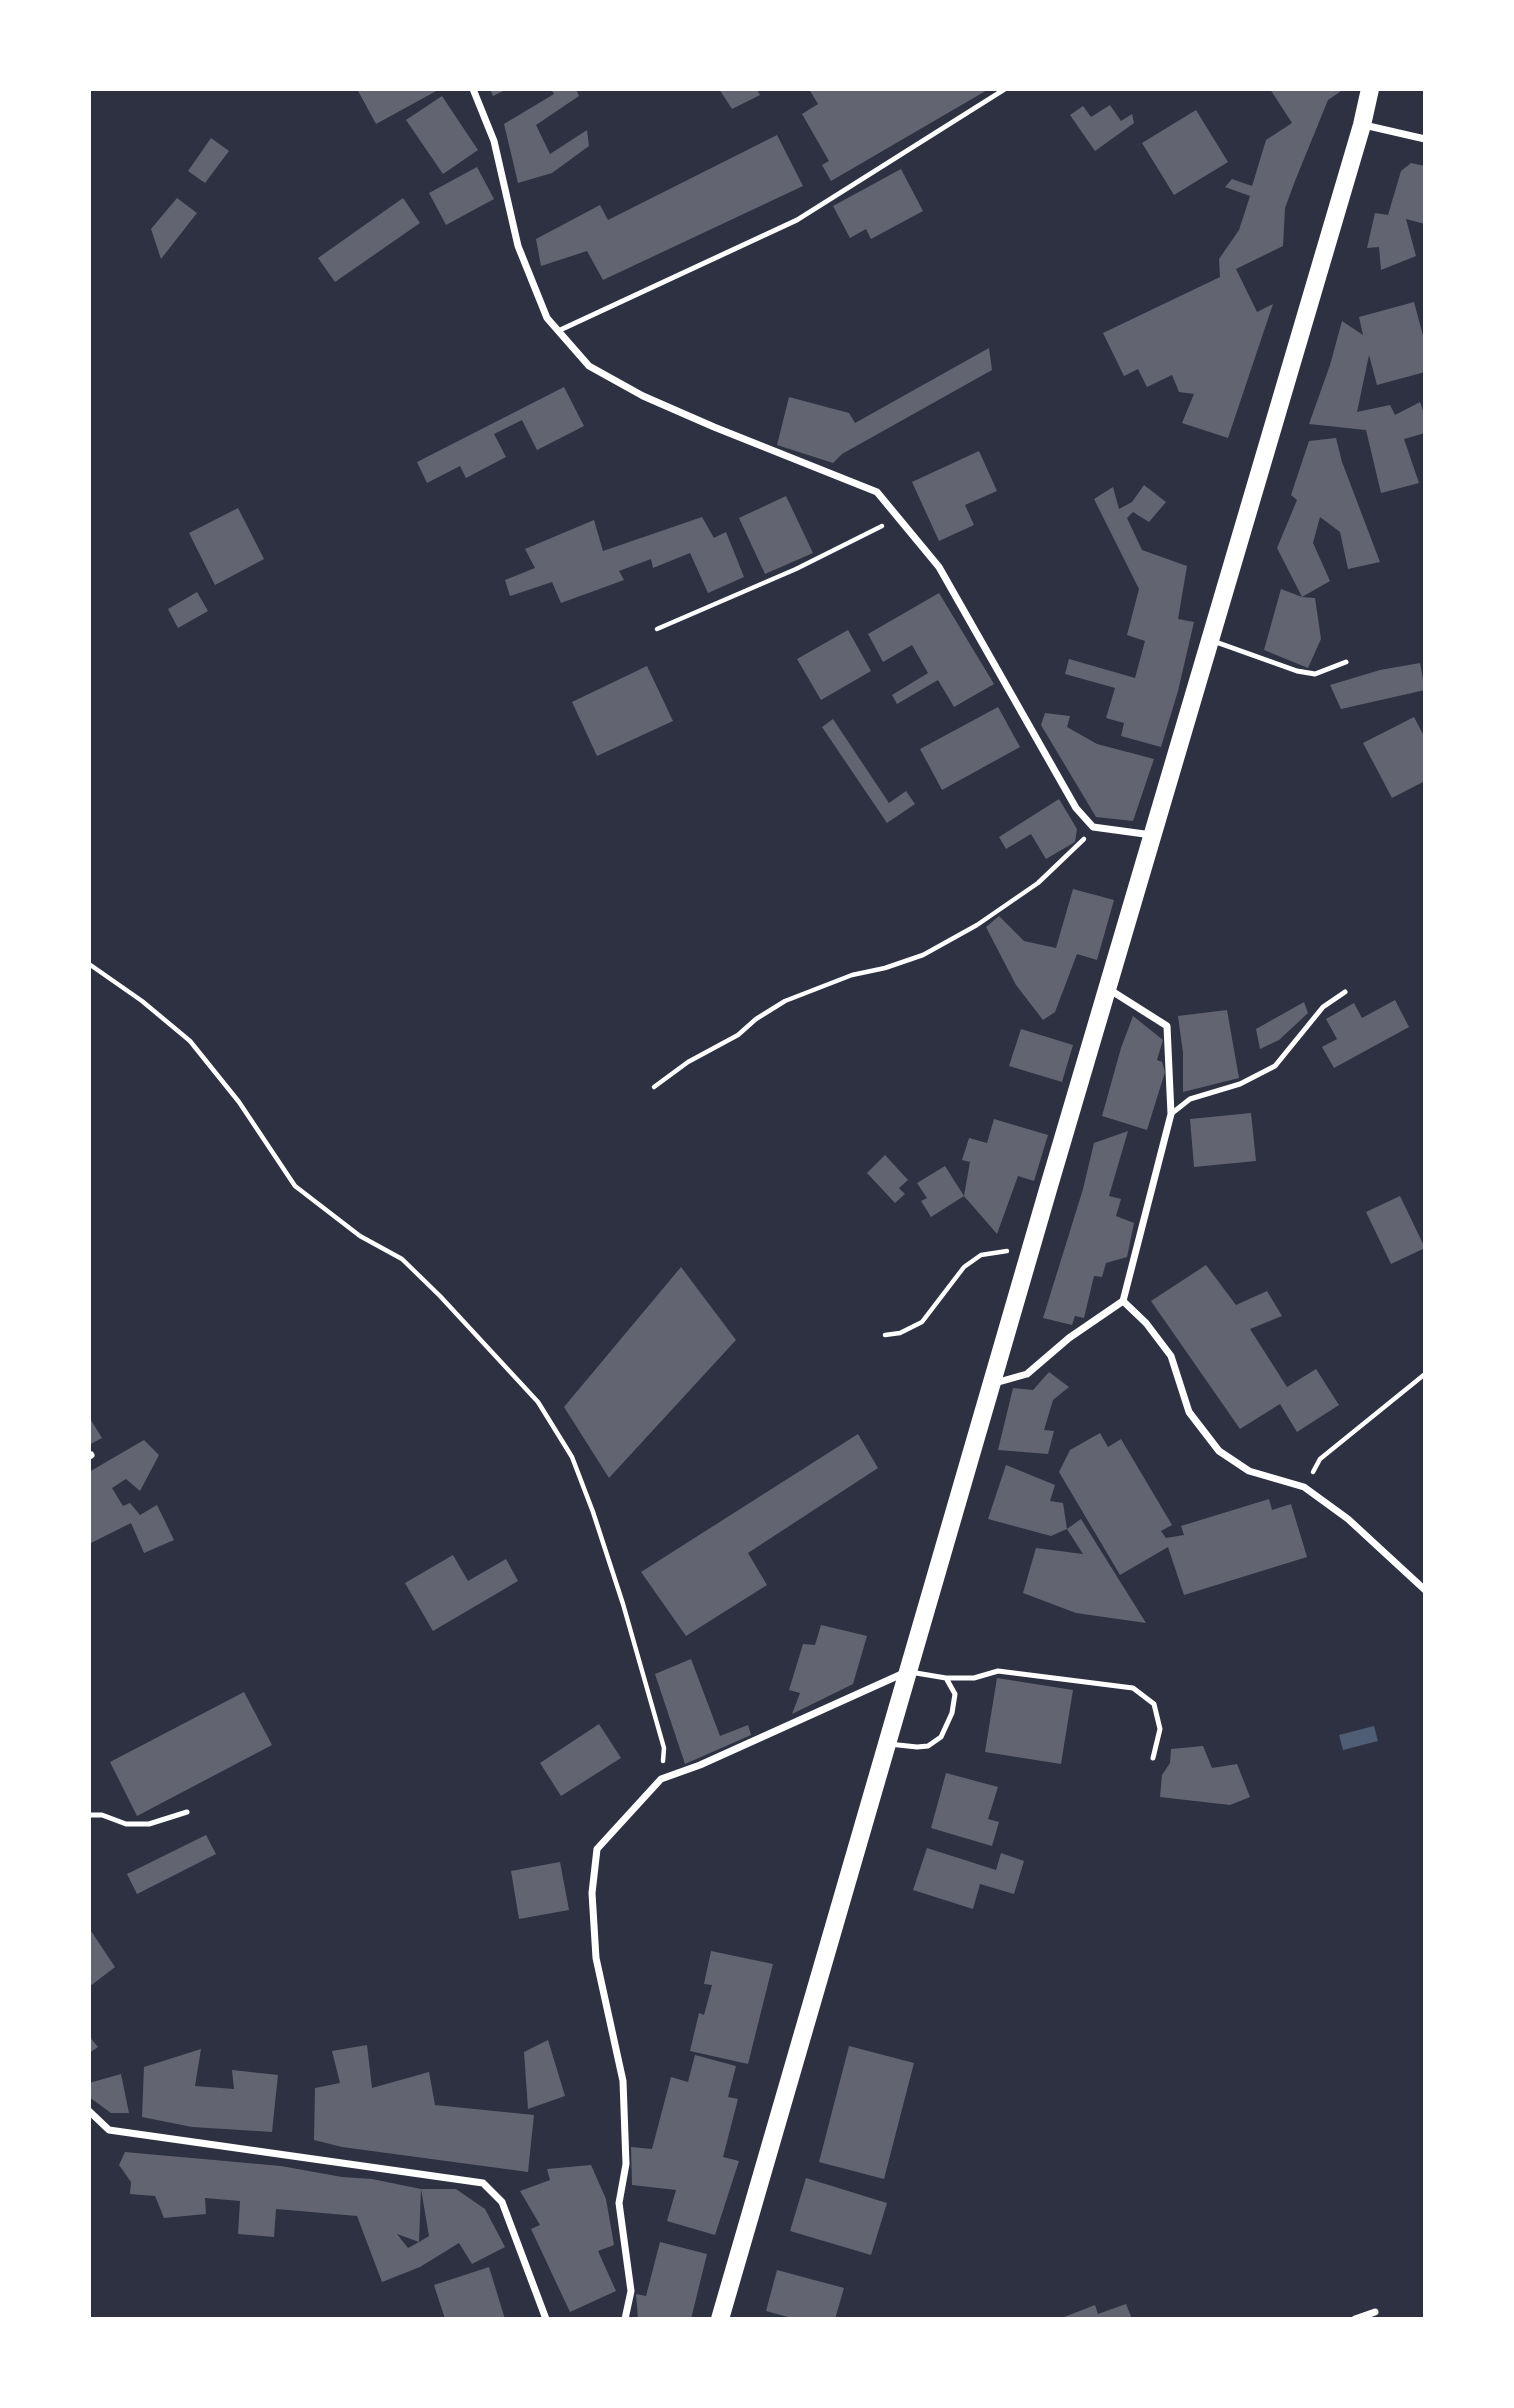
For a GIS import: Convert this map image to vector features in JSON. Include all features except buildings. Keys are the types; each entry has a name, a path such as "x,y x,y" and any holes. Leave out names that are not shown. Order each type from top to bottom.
{"main road":[{"path":"720,2319 1027,1259 1362,125 1370,89"}],"street":[{"path":"473,89 494,141 518,246 547,318 589,366 621,384 714,427 877,492 939,567 1076,808 1093,827 1153,835"},
{"path":"1362,125 1425,139"},
{"path":"991,1384 1027,1374 1069,1338 1123,1301 1171,1114 1167,1026 1107,988"},
{"path":"1123,1301 1146,1323 1171,1356 1189,1412 1219,1451 1249,1471 1304,1487 1349,1519 1425,1590"},
{"path":"625,2319 631,2291 619,2203 626,2164 623,2081 596,1958 592,1893 597,1849 661,1779 700,1765 908,1671"},
{"path":"89,2111 109,2130 482,2183 502,2202 546,2319"},
{"path":"1355,2319 1375,2312"}],"lane":[{"path":"558,331 797,220 1005,89"},
{"path":"1210,640 1297,671 1315,674 1346,662"},
{"path":"1171,1114 1190,1099 1240,1084 1275,1066 1323,1007 1345,992"},
{"path":"908,1671 946,1678 974,1678 998,1671 1133,1688 1154,1704 1160,1729 1153,1758"},
{"path":"886,1744 928,1746 941,1737 953,1713 955,1694 946,1678"},
{"path":"89,1815 102,1815 126,1824 149,1824 187,1812"}],"path":[{"path":"657,629 808,564 898,517"},
{"path":"654,1087 696,1057 738,1035 756,1019 785,1001 852,975 885,968 923,955 977,925 1038,883 1078,846 1093,827"},
{"path":"89,964 142,1001 190,1041 239,1102 295,1186 360,1236 401,1259 538,1402 572,1457 593,1512 623,1604 664,1748 661,1779"},
{"path":"885,1335 900,1333 922,1322 964,1267 981,1255 1006,1251 1027,1259"},
{"path":"1304,1487 1320,1459 1425,1374"}],"water":[{"path":"1374,1726 1378,1741 1343,1750 1339,1735"}]}
